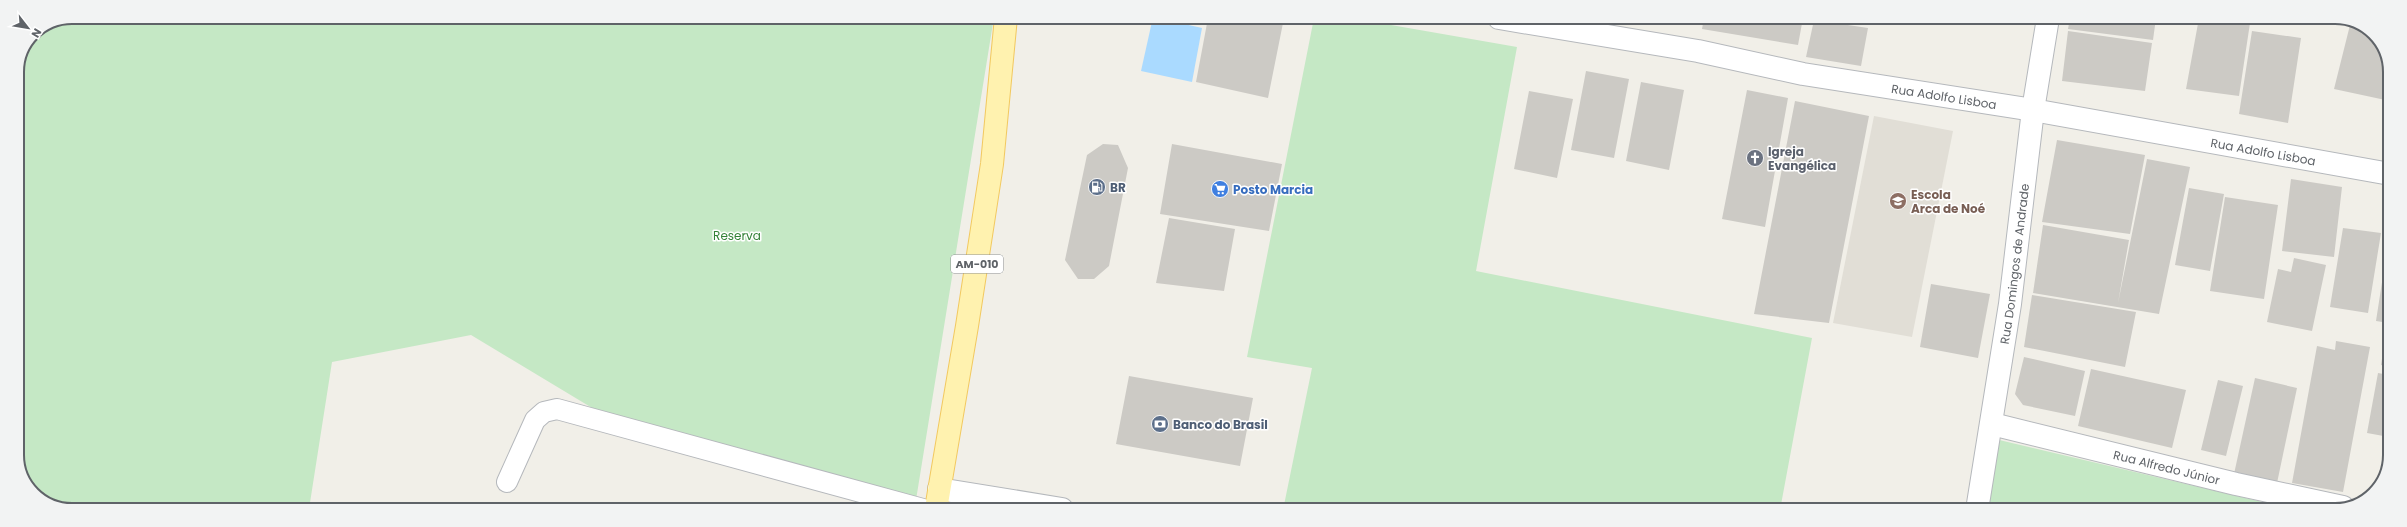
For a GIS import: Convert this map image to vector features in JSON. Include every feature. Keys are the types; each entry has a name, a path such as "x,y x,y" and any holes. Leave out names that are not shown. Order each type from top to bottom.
{"main road":[{"name":"AM-010","path":"937,499 967,326 992,164 1005,24"}],"street":[{"name":"Rua Adolfo Lisboa","path":"1535,24 1698,51 1803,74 2033,110 2383,173"},
{"name":"Rua Domingos de Andrade","path":"1978,503 1992,424 2025,189 2033,110 2047,24"},
{"name":"Rua Alfredo Júnior","path":"1992,424 2236,484 2324,503"},
{"path":"937,499 987,503"}],"lane":[{"path":"507,482 535,420 544,412 556,409 901,503"}],"shaded area":[{"name":"Escola Arca de Noé","path":"1874,116 1953,131 1912,337 1833,323"}],"green space":[{"name":"Reserva","path":"72,24 993,24 916,500 642,438 471,335 332,362 310,503 72,503 63,502 48,497 32,482 24,458 24,72 25,63 31,48 48,48 48,31 63,25"},
{"path":"1313,24 1385,24 1517,47 1476,271 1812,338 1781,503 1284,503 1312,368 1247,357"},
{"path":"1995,439 2267,503 1987,503"}],"water":[{"path":"1151,24 1184,24 1202,28 1192,82 1141,71"}],"building":[{"path":"1207,24 1283,24 1268,98 1196,82"},
{"path":"1703,24 1802,24 1798,45 1702,29"},
{"path":"1813,24 1841,24 1868,28 1861,66 1806,57"},
{"path":"2069,24 2155,24 2153,40 2068,29"},
{"path":"2198,24 2250,24 2239,96 2186,89"},
{"path":"2350,27 2359,30 2371,40 2377,48 2383,69 2383,100 2334,89"},
{"path":"2068,31 2152,43 2145,91 2062,81"},
{"path":"2252,31 2301,38 2288,123 2239,114"},
{"path":"1586,71 1629,79 1614,158 1571,150"},
{"path":"1641,82 1684,90 1669,170 1626,161"},
{"name":"Igreja Evangélica","path":"1747,90 1788,98 1765,227 1722,219"},
{"path":"1529,91 1573,99 1557,178 1514,169"},
{"path":"1795,101 1869,116 1829,323 1754,314"},
{"path":"2057,140 2145,155 2130,234 2042,222"},
{"path":"1103,144 1118,145 1128,168 1109,266 1094,279 1078,279 1065,260 1087,155"},
{"name":"Posto Marcia","path":"1172,144 1282,164 1269,231 1160,214"},
{"path":"2147,159 2190,167 2159,314 2033,293 2043,225 2129,240 2118,303"},
{"path":"2291,179 2342,187 2334,257 2282,251"},
{"path":"2189,188 2224,194 2210,271 2175,265"},
{"path":"2225,197 2278,205 2264,299 2210,291"},
{"path":"1169,218 1235,229 1224,291 1156,283"},
{"path":"2343,228 2381,233 2368,313 2330,307"},
{"path":"2294,258 2326,265 2312,331 2267,322 2278,269 2291,272"},
{"path":"2383,276 2383,322 2376,321"},
{"path":"1931,284 1990,294 1978,358 1920,347"},
{"path":"2032,295 2136,312 2125,367 2024,347"},
{"path":"2336,341 2370,347 2343,492 2292,483 2317,346 2335,350"},
{"path":"2383,352 2383,366 2381,365"},
{"path":"2024,357 2085,371 2075,416 2023,405 2015,394"},
{"path":"2091,369 2186,390 2172,448 2078,426"},
{"path":"2378,373 2383,374 2383,436 2367,433"},
{"path":"1129,376 1253,398 1240,466 1116,444"},
{"path":"2255,378 2297,388 2277,483 2234,474"},
{"path":"2218,380 2243,386 2226,456 2201,450"}],"place":[{"name":"Igreja Evangélica","path":"1755,158"},
{"name":"BR","path":"1097,187"},
{"name":"Posto Marcia","path":"1220,189"},
{"name":"Escola Arca de Noé","path":"1898,201"},
{"name":"Banco do Brasil","path":"1160,424"}]}
